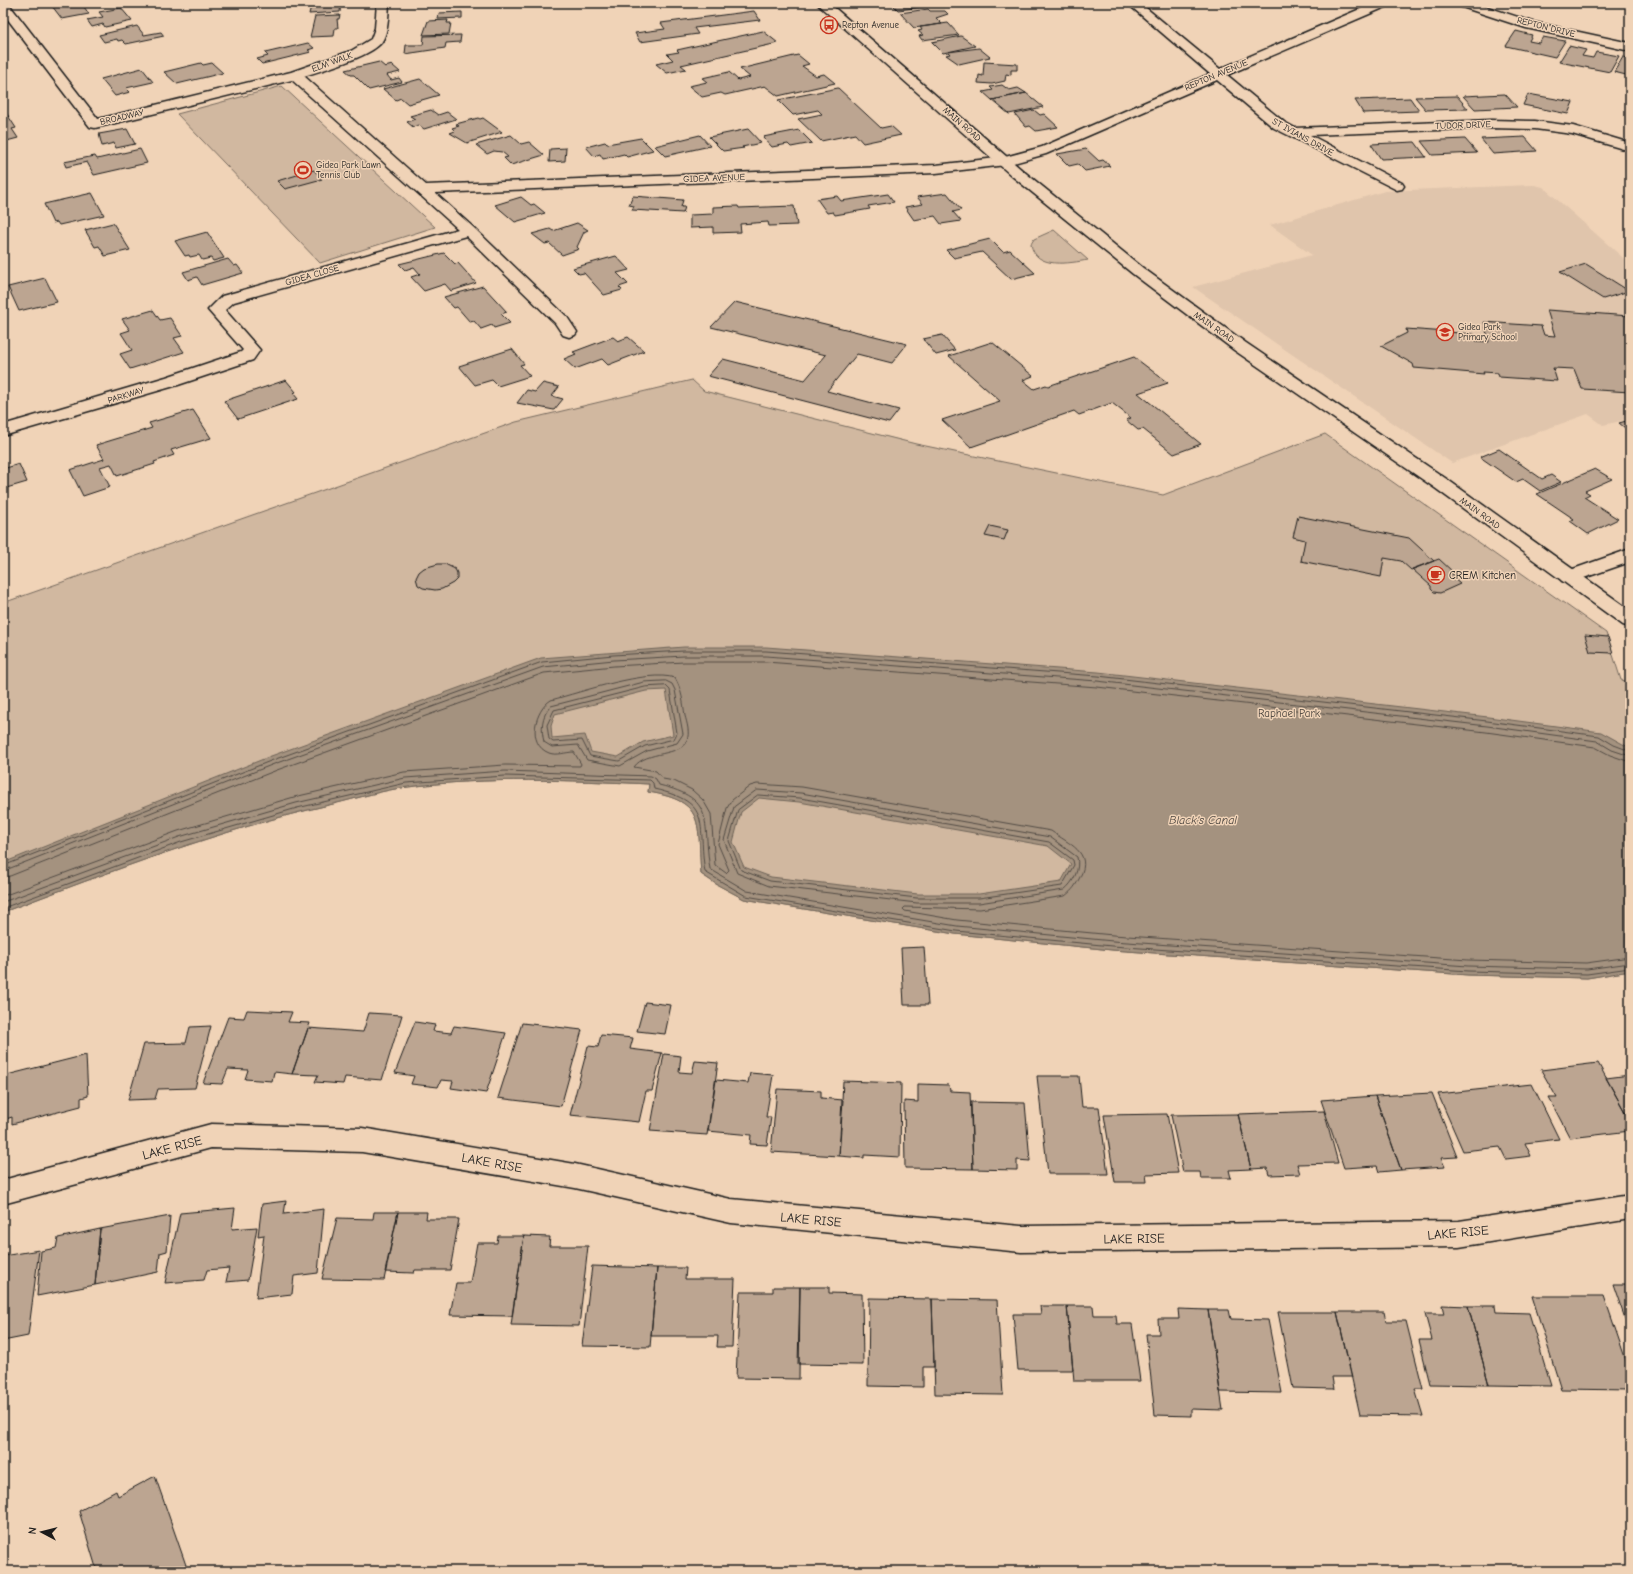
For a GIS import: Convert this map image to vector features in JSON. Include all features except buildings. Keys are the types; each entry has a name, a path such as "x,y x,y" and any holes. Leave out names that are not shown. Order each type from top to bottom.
{"street":[{"name":"ELM WALK","path":"296,75 354,54 376,41 381,28 383,3"},
{"name":"MAIN ROAD","path":"822,3 1073,220 1184,306 1301,389 1416,467 1630,620"},
{"name":"ST IVIANS DRIVE","path":"1133,3 1279,125 1397,186"},
{"name":"REPTON AVENUE","path":"1006,161 1045,150 1384,3"},
{"name":"REPTON DRIVE","path":"1463,3 1530,25 1630,47"},
{"name":"BROADWAY","path":"3,5 95,124 296,75"},
{"path":"296,75 469,231 561,320 569,332"},
{"name":"TUDOR DRIVE","path":"1292,132 1491,124 1535,125 1573,130 1630,147"},
{"name":"GIDEA AVENUE","path":"422,189 936,169 1006,161"},
{"name":"GIDEA CLOSE","path":"247,356 252,350 216,310 228,299 469,231"},
{"name":"PARKWAY","path":"3,431 172,381 247,356"},
{"path":"1569,577 1630,555"},
{"name":"LAKE RISE","path":"3,1192 211,1136 362,1140 575,1176 731,1211 1021,1239 1459,1234 1630,1207"}],"shaded area":[{"name":"Gidea Park Primary School","path":"1534,185 1543,187 1630,264 1630,419 1603,425 1588,414 1452,463 1193,287 1312,255 1270,225 1385,191"}],"green space":[{"name":"Gidea Park Lawn Tennis Club","path":"282,86 435,227 320,263 177,114"},
{"path":"1054,230 1088,260 1054,263 1039,258 1034,252 1031,244 1034,239"},
{"name":"Raphael Park","path":"692,380 704,391 916,444 1163,495 1325,434 1606,633 1621,680 1630,682 1630,971 1587,978 1468,975 1112,950 955,934 744,899 701,874 698,828 690,809 681,802 667,796 648,792 649,784 589,781 528,780 468,782 399,788 380,792 291,814 166,852 3,912 3,603 516,422"}],"water":[{"name":"Black's Canal","path":"684,647 766,647 1098,672 1488,717 1601,732 1630,748 1630,971 1587,978 1468,975 1112,950 955,934 744,899 701,874 698,828 690,809 681,802 667,796 648,792 649,784 589,781 528,780 468,782 399,788 380,792 291,814 166,852 3,912 3,863 271,756 541,658","holes":["666,690 673,735 643,742 618,757 591,752 585,735 552,738 551,726 555,714 646,691","759,798 799,802 1048,846 1071,864 1061,882 979,894 918,894 771,877 744,867 733,842 741,812"]}],"place":[{"name":"Repton Avenue","path":"829,25"},
{"name":"Gidea Park Lawn Tennis Club","path":"303,170"},
{"name":"Gidea Park Primary School","path":"1445,332"},
{"name":"CREM Kitchen","path":"1436,575"}]}
